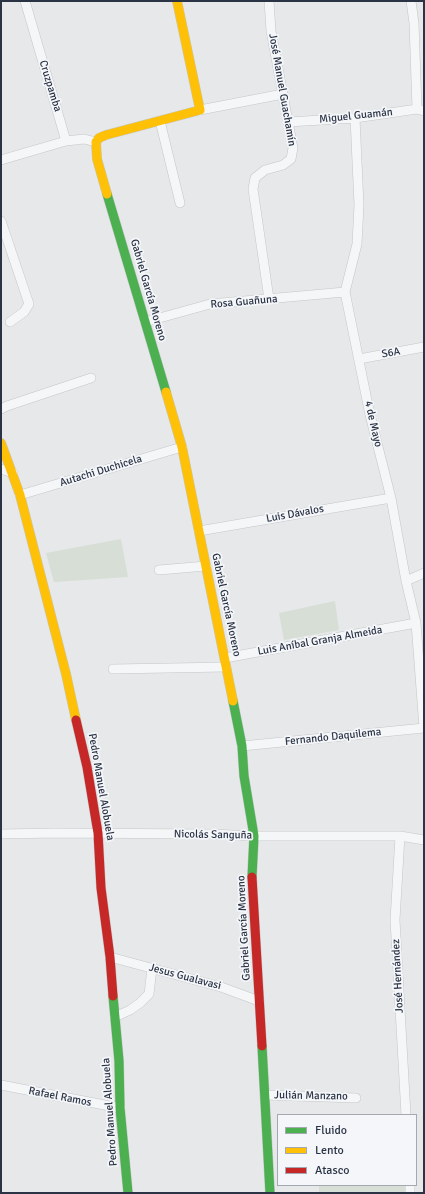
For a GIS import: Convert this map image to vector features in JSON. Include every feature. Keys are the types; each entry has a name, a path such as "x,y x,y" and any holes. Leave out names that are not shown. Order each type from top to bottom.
{"street":[{"name":"Cruzpamba","path":"24,1 66,141"},
{"path":"177,1 200,110"},
{"name":"José Manuel Guachamín","path":"269,1 271,31 293,148 291,159 283,165 265,170 255,178 253,190 269,300"},
{"path":"411,1 421,110"},
{"path":"1,160 66,141 84,139 96,142 106,135 200,110 283,94"},
{"name":"Miguel Guamán","path":"288,122 355,118 421,110"},
{"name":"4 de Mayo","path":"355,118 360,205 356,244 345,292 370,416 391,498 406,581 416,623 424,728"},
{"path":"160,121 180,203"},
{"name":"Gabriel García Moreno","path":"96,142 97,159 182,447 242,746 244,776 254,836 252,873 259,1001 265,1095 274,1181 270,1193"},
{"path":"1,221 29,304 24,312 10,322"},
{"name":"Rosa Guañuna","path":"145,322 210,304 269,300 345,292"},
{"name":"S6A","path":"359,359 424,347"},
{"path":"1,409 91,378"},
{"name":"Pedro Manuel Alobuela","path":"1,443 20,495 66,674 87,767 98,833 101,888 110,957 119,1061 120,1108 128,1193"},
{"name":"Autachi Duchicela","path":"20,495 182,447"},
{"path":"1,469 13,474"},
{"name":"Luis Dávalos","path":"199,531 391,498"},
{"path":"159,570 206,566"},
{"path":"406,581 424,572"},
{"name":"Luis Aníbal Granja Almeida","path":"113,669 226,663 416,623"},
{"name":"Fernando Daquilema","path":"242,746 424,728"},
{"name":"Nicolás Sanguña","path":"1,834 98,833 254,836 400,836 424,840"},
{"name":"José Hernández","path":"400,836 395,920 406,1114"},
{"name":"Jesus Gualavasi","path":"110,957 221,987 259,1001"},
{"path":"115,1017 130,1010 140,1003 148,994 152,968"},
{"name":"Rafael Ramos","path":"1,1085 120,1108"},
{"name":"Julián Manzano","path":"265,1095 356,1098"}],"shaded area":[{"path":"121,539 128,577 54,582 46,553"},
{"path":"335,601 339,630 284,640 279,613"},
{"path":"319,1186 406,1186 406,1193 319,1193"}],"traffic: fast":[{"path":"107,194 166,392"},
{"path":"233,701 242,746 244,776 254,836 252,877"},
{"path":"113,996 119,1061 120,1108 128,1193"},
{"path":"262,1046 270,1193"}],"traffic: slow":[{"path":"107,194 97,159 96,142 99,138 200,110 177,1"},
{"path":"166,392 182,447 233,701"},
{"path":"1,443 20,495 66,674 76,720"}],"traffic: jam":[{"path":"76,720 87,767 98,833 101,888 110,957 113,996"},
{"path":"252,877 262,1046"}]}
